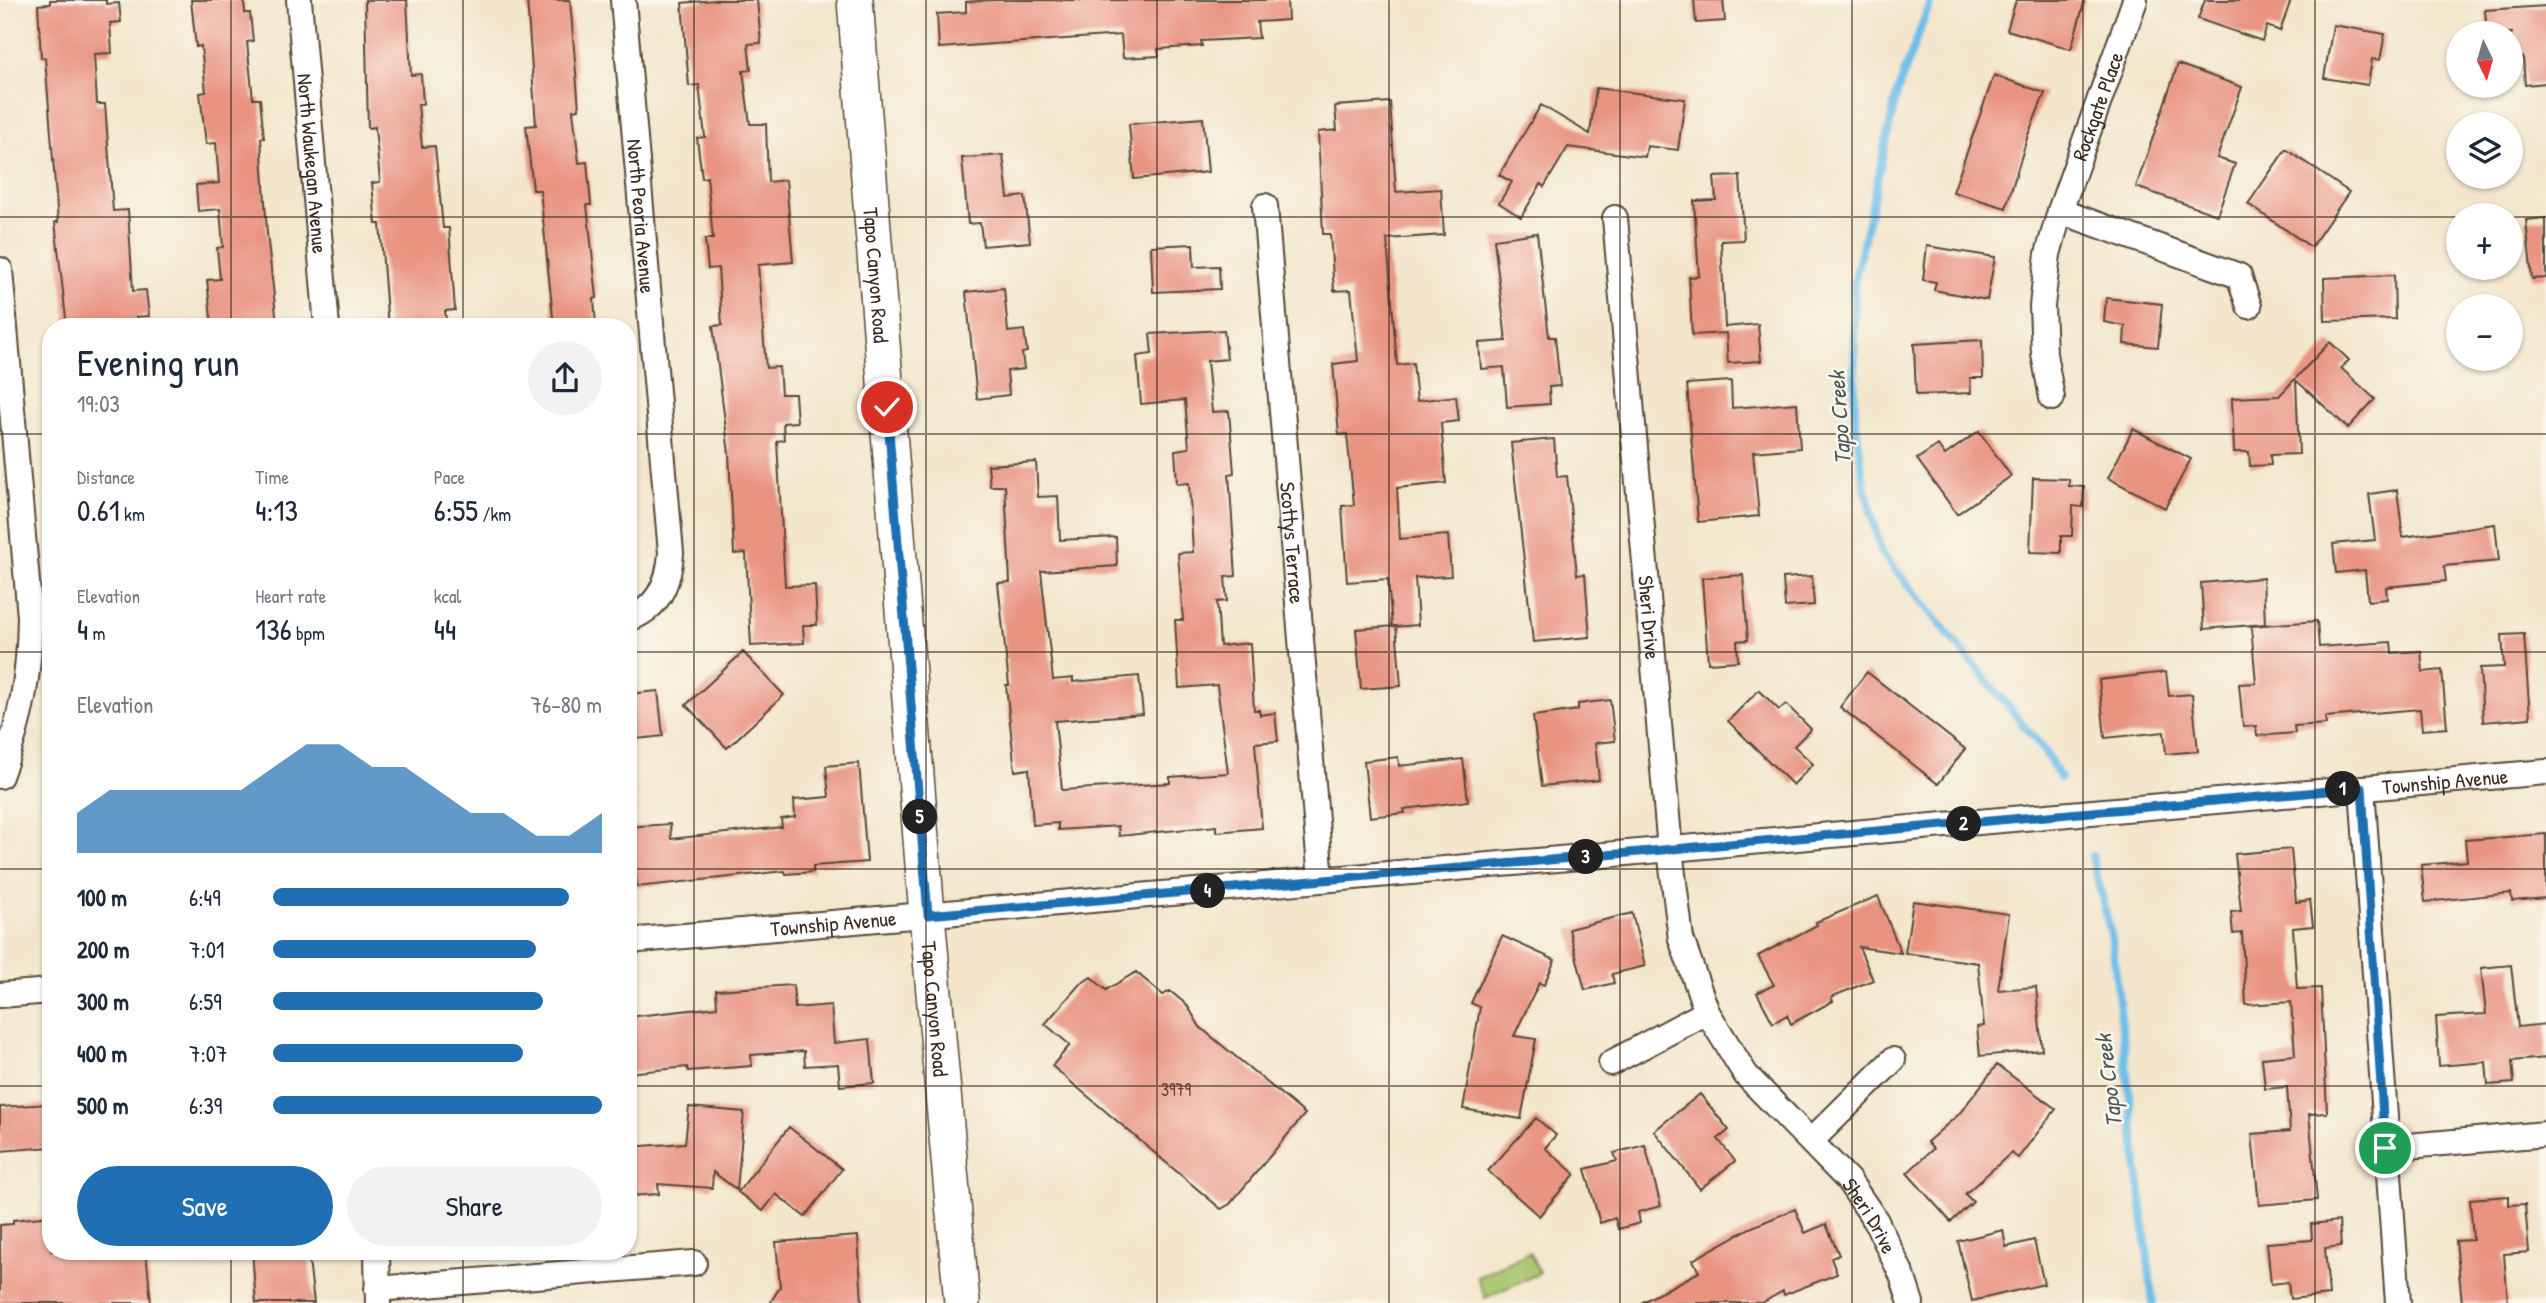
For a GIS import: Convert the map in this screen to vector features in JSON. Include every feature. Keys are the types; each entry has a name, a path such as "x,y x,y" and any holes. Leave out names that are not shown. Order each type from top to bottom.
{"main road":[{"name":"Tapo Canyon Road","path":"855,0 928,915 962,1303"}],"street":[{"name":"North Waukegan Avenue","path":"299,0 326,318"},
{"name":"North Peoria Avenue","path":"623,0 671,553 669,577 657,598 643,614 637,616"},
{"name":"Rockgate Place","path":"2052,398 2044,354 2042,306 2048,254 2060,211 2135,0"},
{"name":"Scottys Terrace","path":"1265,206 1321,880"},
{"path":"2060,211 2239,276 2249,306"},
{"name":"Sheri Drive","path":"1615,218 1670,850 1681,939 1707,1012 1746,1075 1848,1180 1876,1221 1902,1275 1911,1303"},
{"path":"0,270 30,617 40,673 0,776"},
{"name":"Township Avenue","path":"637,940 2546,772"},
{"path":"2362,788 2385,1148 2398,1303"},
{"path":"0,995 42,992"},
{"path":"1611,1063 1707,1012"},
{"path":"1812,1140 1893,1060"},
{"path":"2385,1148 2546,1134"},
{"path":"377,1260 378,1296 694,1263"}],"green space":[{"path":"1529,1252 1540,1273 1485,1298 1477,1277"}],"building":[{"path":"50,0 106,0 106,4 119,3 121,22 110,23 112,53 94,54 97,104 105,104 113,211 128,210 133,291 146,290 149,316 66,318 55,222 58,222 45,58 41,58 38,5 50,4"},
{"path":"191,0 244,0 245,13 250,13 253,41 247,42 253,99 260,99 264,138 261,138 267,233 276,318 211,318 207,280 220,279 217,248 223,247 220,209 198,211 196,185 219,183 216,143 206,144 200,93 206,92 201,46 196,47"},
{"path":"365,0 407,0 411,75 421,74 423,104 418,104 422,147 435,146 443,228 449,228 455,310 445,311 446,318 387,318 380,224 376,224 372,183 380,182 375,127 368,128"},
{"path":"527,0 570,0 579,109 573,110 579,163 587,162 591,205 587,205 597,298 594,299 595,318 553,318 540,190 533,190 526,126 536,125"},
{"path":"757,0 761,43 748,44 751,70 743,71 750,124 766,124 768,182 786,180 793,262 758,265 766,368 779,367 781,394 795,394 797,422 783,423 784,440 777,441 785,586 815,585 817,625 803,625 804,643 751,646 746,553 734,554 729,454 713,326 722,325 718,268 708,269 705,239 713,239 707,177 702,178 697,138 705,137 699,85 689,86 682,3"},
{"path":"1287,0 1288,20 1257,22 1259,38 1201,41 1202,46 1158,49 1159,56 1123,58 1121,35 939,48 937,14 966,12 966,2"},
{"path":"1694,0 1723,0 1725,21 1696,23"},
{"path":"2016,0 2085,0 2071,49 2007,30"},
{"path":"2205,0 2291,0 2280,31 2267,26 2262,41 2198,19"},
{"path":"2546,6 2546,83 2525,85 2524,21 2486,21 2485,10"},
{"path":"2333,25 2385,34 2380,60 2372,59 2368,85 2324,78"},
{"path":"2178,64 2242,87 2217,158 2235,164 2217,215 2136,187"},
{"path":"1994,75 2045,93 2028,135 2006,208 1953,192"},
{"path":"1596,88 1685,99 1678,150 1647,146 1645,157 1568,147 1544,187 1541,184 1521,217 1499,203 1512,182 1499,175 1541,105 1590,134"},
{"path":"1390,102 1396,192 1441,189 1444,235 1387,239 1397,365 1413,363 1417,401 1456,396 1459,421 1441,423 1446,483 1397,488 1400,539 1448,535 1451,576 1415,578 1418,625 1392,627 1388,579 1347,582 1342,506 1354,505 1347,434 1339,435 1333,364 1358,361 1351,290 1334,291 1330,234 1323,234 1318,132 1337,130 1335,106"},
{"path":"1203,118 1208,172 1134,179 1129,124"},
{"path":"2286,149 2349,192 2311,247 2248,204"},
{"path":"1003,155 1008,198 1025,196 1030,242 983,246 980,223 968,224 962,158"},
{"path":"1740,176 1744,240 1721,241 1725,327 1758,324 1761,361 1728,363 1726,333 1692,335 1689,277 1699,276 1694,201 1716,200 1714,177"},
{"path":"2546,218 2546,278 2532,279 2526,220"},
{"path":"1537,233 1549,337 1555,337 1560,386 1549,387 1550,404 1507,407 1504,367 1481,369 1479,343 1506,341 1494,239"},
{"path":"1193,244 1194,267 1219,266 1220,289 1153,292 1151,246"},
{"path":"1927,246 1995,257 1987,300 1934,290 1936,282 1923,280"},
{"path":"2394,275 2395,319 2325,321 2324,278"},
{"path":"1004,288 1008,332 1024,330 1027,352 1022,353 1024,369 1007,371 1009,395 977,399 966,292"},
{"path":"2106,298 2162,304 2158,347 2124,344 2125,326 2104,322"},
{"path":"1224,330 1227,359 1207,361 1212,412 1229,411 1234,473 1229,474 1236,576 1225,577 1227,601 1217,602 1220,646 1250,643 1254,710 1259,710 1260,715 1275,713 1278,741 1255,743 1262,828 1216,832 1216,826 1119,836 1118,826 1058,830 1058,823 1033,825 1029,769 1015,771 1006,685 1009,685 998,583 1010,582 1005,486 990,486 988,465 1036,462 1038,497 1058,496 1060,540 1116,537 1117,566 1041,571 1053,680 1073,678 1073,682 1139,676 1143,714 1055,721 1062,790 1170,783 1170,777 1228,773 1217,685 1179,688 1175,620 1183,620 1178,553 1193,552 1189,483 1177,484 1175,450 1189,448 1185,400 1141,404 1137,356 1152,354 1150,334"},
{"path":"1982,340 1983,378 1970,378 1971,393 1916,395 1914,344"},
{"path":"2330,342 2349,360 2341,368 2375,399 2348,428 2296,380 2299,454 2270,455 2271,465 2250,466 2249,452 2234,452 2232,398 2279,396"},
{"path":"1731,381 1732,408 1797,403 1800,448 1753,452 1759,516 1698,522 1687,384"},
{"path":"2133,429 2191,459 2165,508 2108,478"},
{"path":"1979,431 2011,476 1957,514 1917,459 1938,445 1945,455"},
{"path":"1554,439 1557,477 1567,476 1577,575 1585,574 1590,637 1533,642 1511,443"},
{"path":"2033,478 2069,479 2069,486 2084,487 2083,507 2073,506 2072,536 2061,536 2061,553 2030,552"},
{"path":"2397,490 2403,537 2495,524 2499,561 2444,566 2446,581 2386,587 2387,599 2368,601 2365,570 2336,573 2333,544 2375,540 2369,494"},
{"path":"1743,575 1748,640 1737,641 1738,661 1708,663 1702,578"},
{"path":"1812,576 1814,605 1785,607 1783,578"},
{"path":"2263,578 2265,624 2204,629 2201,583"},
{"path":"2317,621 2319,647 2391,642 2392,653 2421,651 2423,672 2442,670 2447,728 2422,730 2420,709 2325,717 2326,724 2294,726 2295,733 2257,736 2256,726 2243,727 2239,684 2256,683 2251,626"},
{"path":"1396,626 1401,686 1361,689 1356,629"},
{"path":"2524,634 2530,718 2483,722 2480,668 2504,667 2502,635"},
{"path":"743,652 784,695 727,748 686,705"},
{"path":"1867,672 1965,749 1938,784 1840,707"},
{"path":"2166,672 2169,696 2192,694 2198,751 2166,754 2164,732 2105,738 2099,680"},
{"path":"1759,690 1779,710 1786,704 1811,729 1794,746 1813,764 1793,785 1728,721"},
{"path":"658,691 663,736 637,739 637,693"},
{"path":"1610,700 1615,741 1595,743 1599,780 1542,786 1533,716 1578,710 1578,704"},
{"path":"1398,757 1399,766 1463,759 1468,801 1404,809 1405,813 1370,817 1364,761"},
{"path":"859,763 867,862 813,866 813,872 786,874 785,871 637,887 637,826 670,824 671,839 782,827 781,819 795,817 794,800 829,797 826,766"},
{"path":"2546,834 2546,898 2512,901 2511,893 2425,902 2421,865 2467,861 2465,840"},
{"path":"2291,849 2296,902 2310,900 2313,926 2293,928 2297,989 2321,988 2327,1113 2309,1114 2317,1200 2259,1205 2252,1134 2290,1131 2287,1087 2265,1089 2262,1058 2295,1055 2291,1002 2246,1005 2242,933 2233,934 2231,912 2241,911 2235,854"},
{"path":"1878,896 1901,953 1859,947 1873,980 1831,997 1833,1001 1791,1024 1787,1015 1773,1023 1757,993 1774,985 1758,956 1817,925 1816,922"},
{"path":"1913,901 2009,914 1998,990 2036,987 2042,1050 1980,1056 1977,1027 1984,1026 1978,963 1905,953"},
{"path":"1632,913 1645,966 1612,974 1614,983 1585,990 1569,929"},
{"path":"1502,936 1555,960 1544,985 1539,983 1514,1036 1536,1039 1521,1119 1463,1109 1480,1007 1471,1003"},
{"path":"2511,965 2518,1027 2546,1024 2546,1058 2512,1061 2514,1083 2488,1085 2486,1062 2439,1066 2436,1017 2486,1014 2481,968"},
{"path":"1136,972 1163,995 1170,991 1187,1005 1200,1027 1305,1114 1230,1204 1221,1209 1052,1066 1070,1045 1045,1024 1079,985 1091,977 1106,990"},
{"path":"793,985 795,1008 831,1005 834,1043 870,1039 874,1083 840,1086 838,1064 805,1066 804,1051 751,1055 752,1066 688,1071 687,1067 637,1072 637,1016 717,1007 716,990"},
{"path":"1997,1065 2056,1109 2018,1158 2011,1153 1965,1194 1973,1202 1951,1222 1907,1173 1933,1149 1927,1142 1959,1114"},
{"path":"1700,1094 1729,1130 1718,1139 1735,1161 1700,1189 1654,1131"},
{"path":"42,1105 42,1148 0,1151 0,1107"},
{"path":"689,1107 744,1112 737,1190 713,1172 712,1188 658,1184 659,1194 637,1195 637,1146 685,1143"},
{"path":"1536,1118 1556,1135 1545,1148 1575,1174 1539,1216 1488,1171"},
{"path":"789,1127 842,1169 805,1217 776,1194 763,1211 738,1192"},
{"path":"1645,1145 1661,1206 1638,1212 1640,1223 1618,1229 1615,1218 1600,1223 1585,1169 1617,1161 1614,1153"},
{"path":"2509,1196 2509,1205 2525,1204 2529,1252 2504,1254 2508,1303 2462,1303 2456,1241 2473,1240 2470,1199"},
{"path":"1795,1209 1805,1233 1826,1224 1839,1255 1831,1258 1837,1274 1784,1295 1783,1291 1762,1303 1641,1303 1699,1272 1693,1260 1750,1228"},
{"path":"42,1217 42,1260 147,1260 151,1303 0,1303 0,1225 13,1224 13,1220"},
{"path":"2339,1221 2341,1246 2325,1248 2329,1295 2290,1299 2288,1282 2271,1284 2267,1243 2312,1240 2311,1224"},
{"path":"2003,1230 2006,1247 2034,1240 2044,1284 1972,1301 1958,1241"},
{"path":"858,1236 862,1303 770,1303 780,1287 776,1242"},
{"path":"253,1260 309,1260 314,1303 256,1303"}],"waterway":[{"name":"Tapo Creek","path":"1931,0 1897,93 1854,283 1855,417 1864,484 1881,552 2044,750 2060,778"},
{"name":"Tapo Creek","path":"2092,856 2112,939 2153,1303"}],"route":[{"path":"887,407 928,915 2362,788 2385,1148"}]}
